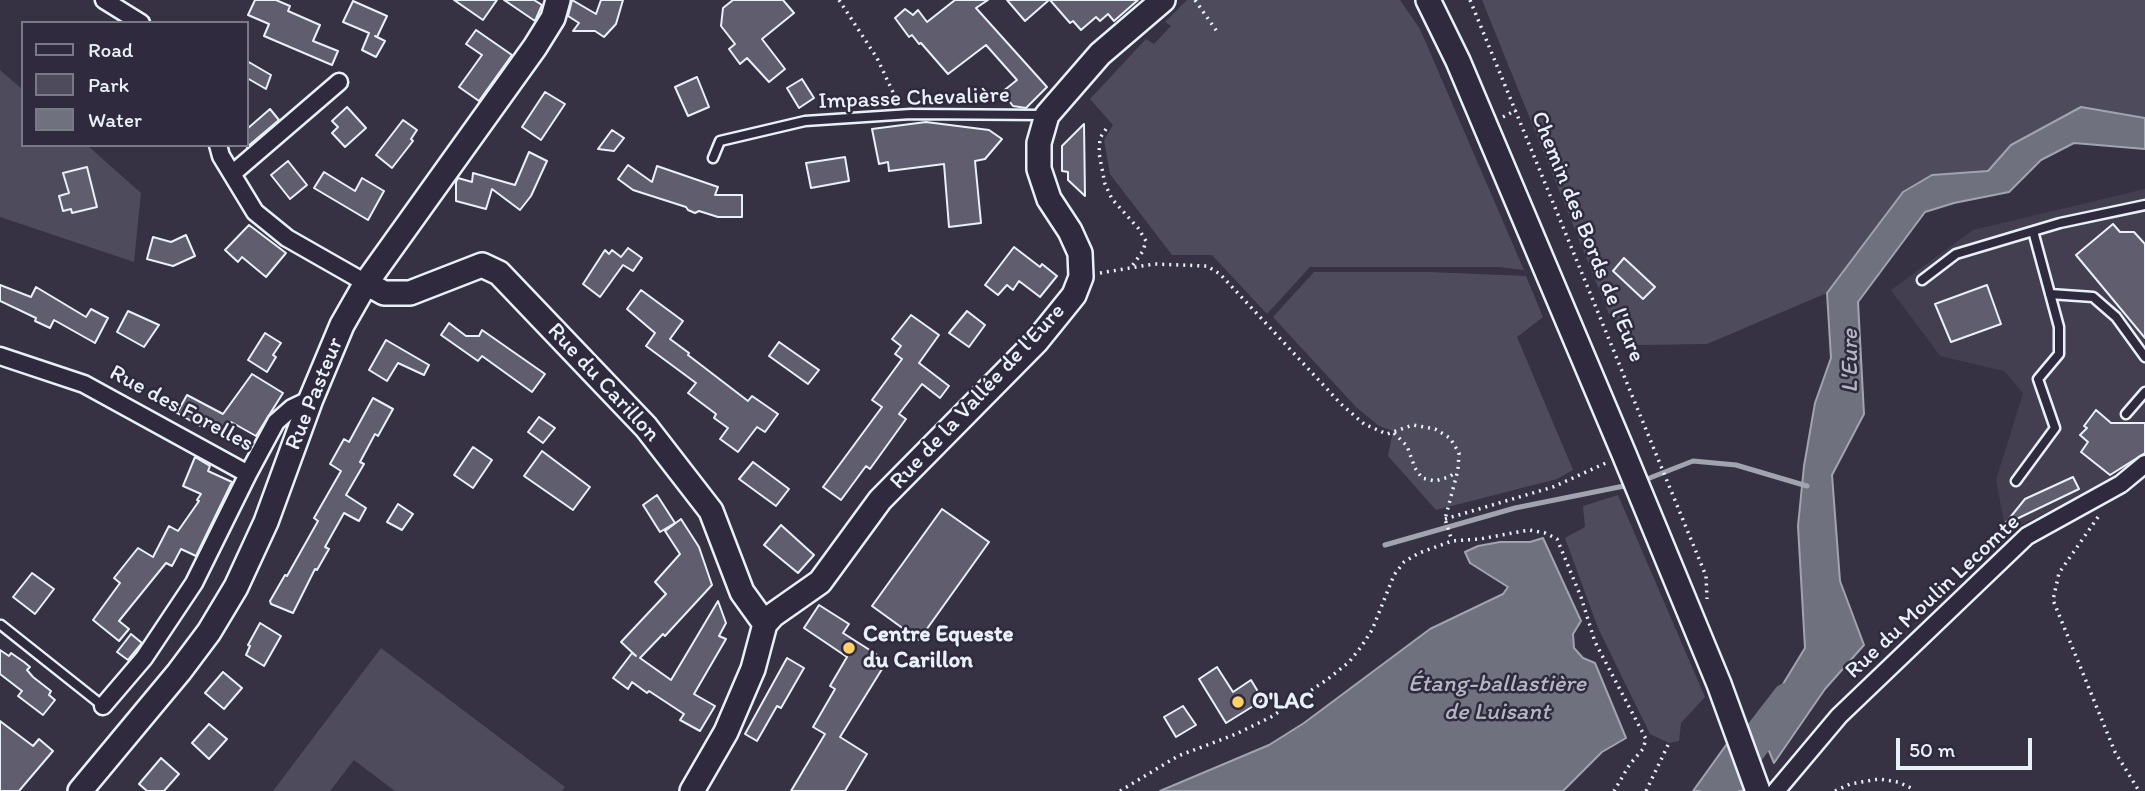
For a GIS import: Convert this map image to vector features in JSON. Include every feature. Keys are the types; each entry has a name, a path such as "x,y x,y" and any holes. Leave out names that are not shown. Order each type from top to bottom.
{"street":[{"path":"104,0 138,21"},
{"name":"Rue Pasteur","path":"80,791 209,632 236,587 266,522 311,399 342,325 366,283 535,47 553,18 558,0"},
{"path":"1081,277 1080,253 1070,231 1049,199 1039,169 1039,143 1047,115 1100,54 1163,0"},
{"path":"1428,0 1458,61 1763,788"},
{"path":"232,174 339,82"},
{"path":"219,147 221,156 255,212 287,238 366,283"},
{"name":"Rue du Carillon","path":"366,283 384,293 410,293 482,265 499,273 646,427 711,511 743,592 765,624"},
{"name":"Rue de la Vallée de l'Eure","path":"765,624 773,615 820,582 880,500 1036,342 1074,295 1081,277"},
{"name":"Rue des Forelles","path":"0,356 84,384 248,474 276,422 292,408 311,399"},
{"name":"Rue du Moulin Lecomte","path":"1763,788 2027,536 2121,484 2145,464"},
{"path":"103,706 144,658 194,583 248,474"},
{"path":"692,791 726,732 754,669 765,624"}],"lane":[{"name":"Impasse Chevalière","path":"713,158 720,141 805,121 904,114 1047,115"},
{"path":"1922,280 1956,254 2033,231 2145,205"},
{"path":"2016,481 2055,428 2038,379 2059,354 2059,327 2033,231"},
{"path":"2050,295 2093,297 2116,317 2145,357"},
{"path":"2126,414 2145,392"},
{"path":"1,625 103,706"}],"path":[{"path":"839,0 877,58 904,114"},
{"path":"1195,0 1218,33"},
{"name":"Chemin des Bords de l'Eure","path":"1470,0 1670,488"},
{"path":"1106,129 1100,138 1105,184 1112,199 1146,241 1143,251 1132,266"},
{"path":"1081,277 1132,266 1199,264 1220,274 1341,404 1364,424 1387,434 1413,425 1435,429 1450,438 1459,453 1458,470 1445,519 1452,541"},
{"path":"1394,433 1407,446 1422,478 1435,481 1449,477 1458,470"},
{"path":"1445,519 1553,487 1596,467"},
{"path":"2121,484 2059,573 2053,600 2115,752 2139,791"},
{"path":"1120,791 1178,755 1236,734 1271,717 1328,679 1361,648 1372,630 1394,575 1404,562 1419,553 1452,541 1530,530 1557,539 1581,597 1595,642 1646,739 1643,749 1614,791"},
{"path":"1646,791 1669,743"},
{"path":"1835,791 1850,784 1879,779 1898,782 1912,791"}],"shaded area":[{"path":"2145,189 2145,455 2131,466 2006,532 1996,480 2023,393 2004,371 1940,356 1891,290 1973,230"}],"green space":[{"path":"1187,0 1400,0 1420,29 1524,270 1498,267 1310,267 1267,314 1212,255 1172,255 1110,174 1104,140 1113,125 1090,99 1146,39 1154,44 1171,26 1165,22"},
{"path":"1482,0 2145,0 2145,118 2081,107 2011,145 1988,171 1932,175 1903,192 1827,293 1707,344 1638,345 1609,314"},
{"path":"0,70 21,88 21,147 89,147 141,193 134,262 0,217"},
{"path":"1314,272 1429,272 1526,276 1543,317 1517,337 1573,470 1557,479 1436,510 1388,456 1393,431 1379,426 1356,407 1273,317"},
{"path":"1618,495 1705,697 1681,723 1679,741 1669,743 1650,734 1598,628 1565,538 1585,527 1583,506"},
{"path":"381,648 565,787 562,791 395,791 354,760 330,791 273,791"}],"water":[{"path":"2081,107 2145,118 2145,149 2074,143 2041,160 2009,192 1925,212 1858,302 1864,414 1832,475 1840,581 1864,645 1825,689 1774,763 1758,725 1805,648 1798,526 1804,466 1815,403 1831,358 1827,293 1903,192 1932,175 1988,171 2011,145"},
{"name":"Étang-ballastière de Luisant","path":"1543,538 1581,621 1573,634 1574,648 1583,658 1595,663 1626,738 1602,752 1563,791 1160,791 1269,745 1304,723 1430,629 1503,594 1508,587 1470,563 1465,552 1478,546 1500,542 1530,542"},
{"path":"1729,741 1748,784 1742,791 1693,791"}],"building":[{"path":"255,0 276,0 290,6 288,11 320,25 313,41 338,51 332,65 264,36 269,24 248,15"},
{"path":"454,0 497,0 483,20"},
{"path":"504,0 534,0 542,5 535,21"},
{"path":"572,0 596,14 601,0 623,0 616,24 604,37 595,31 573,31 579,23 568,16"},
{"path":"733,0 783,0 794,13 762,39 785,69 769,82 747,58 740,64 729,49 735,44 721,26 723,8"},
{"path":"955,0 988,0 976,8 1047,87 1026,108 1013,106 1002,92 1017,80 986,45 948,74 921,43 912,35 909,37 895,18 905,9 913,15 918,10 927,22"},
{"path":"1007,0 1049,0 1025,21"},
{"path":"1050,0 1138,0 1114,21 1108,14 1100,21 1096,17 1081,30 1073,21 1070,23"},
{"path":"353,1 387,16 377,37 385,41 376,57 362,50 369,33 343,22"},
{"path":"476,30 512,55 479,101 459,87 482,55 466,44"},
{"path":"248,62 271,75 266,89 248,79"},
{"path":"697,77 709,107 688,116 675,87"},
{"path":"802,79 814,98 799,108 787,88"},
{"path":"545,92 565,104 541,140 522,127"},
{"path":"347,107 366,128 345,147 332,133 338,127 332,121"},
{"path":"270,109 279,120 248,146 248,128"},
{"path":"403,120 417,130 411,139 413,141 392,168 376,155"},
{"path":"926,122 989,130 1002,139 985,159 975,161 981,223 949,227 944,164 889,171 888,162 879,164 872,129"},
{"path":"1084,124 1085,196 1068,180 1068,172 1062,171 1062,146"},
{"path":"612,130 624,138 614,151 598,149"},
{"path":"529,152 547,161 531,196 520,210 492,189 486,209 456,201 458,178 472,182 473,173 515,185"},
{"path":"845,157 849,181 811,188 806,163"},
{"path":"288,161 307,185 290,199 271,175"},
{"path":"628,165 652,182 657,166 718,187 715,195 742,195 742,217 718,217 699,211 695,213 686,207 633,190 618,179"},
{"path":"87,167 97,207 72,213 71,209 63,211 59,196 69,193 63,173"},
{"path":"324,172 355,191 362,178 384,191 368,220 314,188"},
{"path":"2113,224 2120,232 2134,232 2145,244 2145,338 2076,255"},
{"path":"249,225 286,253 266,277 242,257 238,262 225,250"},
{"path":"186,235 195,256 173,266 147,259 153,237 171,242"},
{"path":"1014,247 1057,276 1040,297 1019,281 1013,290 1007,285 998,295 985,285"},
{"path":"628,248 642,258 633,271 623,265 600,297 583,284 605,250 609,254 612,250 621,257"},
{"path":"1624,258 1655,287 1643,299 1613,271"},
{"path":"0,285 31,297 36,287 86,317 91,309 108,318 95,343 54,320 50,328 35,321 36,318 0,301"},
{"path":"1987,285 2001,324 1951,342 1935,304"},
{"path":"641,290 683,321 670,339 748,401 752,396 778,414 765,432 757,427 738,452 720,439 728,428 714,418 716,414 688,393 696,383 646,346 655,333 627,309"},
{"path":"128,311 159,325 144,347 117,332"},
{"path":"967,311 985,325 969,347 949,333"},
{"path":"911,315 939,335 919,363 949,386 940,398 922,384 899,414 906,419 870,469 866,466 841,500 823,487 882,407 872,400 902,359 895,354 901,346 892,339"},
{"path":"449,323 466,336 479,336 482,330 545,374 532,392 482,356 478,361 441,335"},
{"path":"265,333 281,343 267,372 248,360"},
{"path":"386,340 429,365 424,375 398,363 387,381 369,370"},
{"path":"779,342 819,370 808,384 769,356"},
{"path":"252,374 283,393 256,436 231,422 222,435 205,422 202,427 177,413 187,395 223,414"},
{"path":"373,398 393,409 378,436 375,434 360,462 364,464 346,495 366,508 359,521 344,513 325,547 329,549 317,570 315,569 293,613 271,604 270,601 318,521 314,518 341,471 330,464 344,439 349,442"},
{"path":"2096,410 2111,423 2145,423 2145,453 2110,475 2081,452 2088,442 2080,435 2087,428 2084,426"},
{"path":"539,417 555,428 543,443 528,432"},
{"path":"473,447 492,460 473,488 454,475"},
{"path":"542,451 590,487 573,510 524,476"},
{"path":"195,457 210,466 208,471 232,482 196,556 181,549 172,566 166,563 119,621 129,629 119,641 93,620 120,583 114,578 138,548 153,557 169,526 178,531 199,501 197,500 201,494 183,486"},
{"path":"753,462 789,489 776,506 739,479"},
{"path":"2073,477 2079,489 2004,525 2025,499"},
{"path":"657,495 675,523 660,532 643,505"},
{"path":"398,504 413,514 402,530 387,522"},
{"path":"942,509 989,542 919,640 872,606"},
{"path":"681,519 699,547 712,585 665,636 663,634 640,658 671,680 718,601 726,623 719,636 726,639 694,694 715,706 700,731 680,720 684,714 649,691 647,693 632,682 628,689 613,678 632,653 636,656 621,642 666,594 655,582 680,554 665,531"},
{"path":"781,525 814,555 798,573 764,545"},
{"path":"32,573 54,589 35,614 13,597"},
{"path":"819,605 849,624 843,633 887,661 840,737 867,754 845,791 791,791 825,734 813,727 835,689 830,686 847,657 804,628"},
{"path":"260,623 281,636 264,666 246,655 250,646 248,645"},
{"path":"131,634 142,643 128,660 117,652"},
{"path":"0,650 9,656 11,653 24,662 30,667 27,670 33,677 51,691 49,695 55,700 43,715 18,696 22,691 0,674"},
{"path":"787,658 804,668 781,708 777,706 757,741 745,734"},
{"name":"O'LAC","path":"1217,667 1233,692 1251,680 1263,700 1226,723 1199,679"},
{"path":"223,672 242,688 224,709 205,693"},
{"path":"1183,706 1196,725 1176,737 1164,717"},
{"path":"0,721 33,746 39,739 53,751 19,791 0,791"},
{"path":"209,724 227,739 209,759 192,743"},
{"path":"161,758 179,774 164,791 147,791 139,784"}],"waterway":[{"path":"1642,481 1693,461 1736,465 1807,486"},
{"path":"1385,545 1515,508 1629,485"},
{"name":"L'Eure","path":"1717,791 1788,699"}],"place":[{"name":"Centre Equeste du Carillon","path":"849,648"},
{"name":"O'LAC","path":"1238,702"}]}
